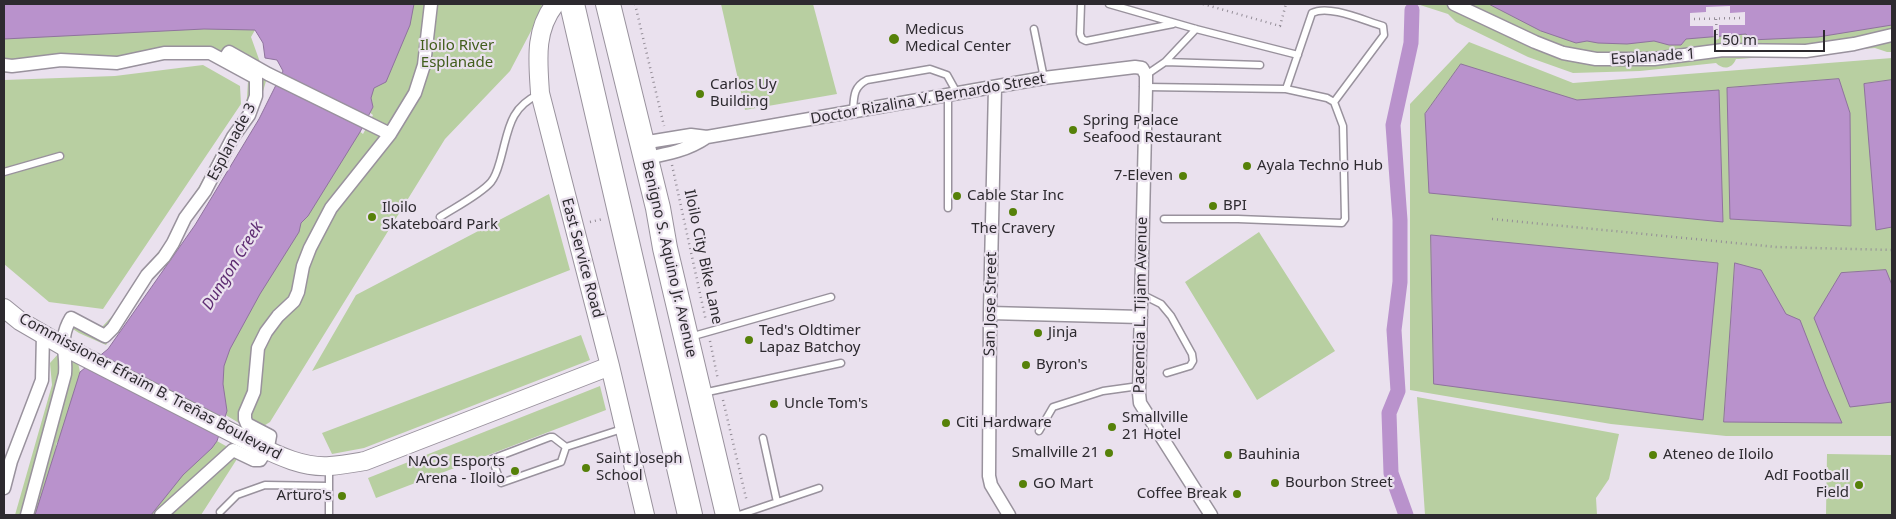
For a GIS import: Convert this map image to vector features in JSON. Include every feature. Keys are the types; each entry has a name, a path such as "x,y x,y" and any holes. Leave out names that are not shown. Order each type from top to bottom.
{"highway":[{"path":"572,4 690,515"},
{"name":"Benigno S. Aquino Jr. Avenue","path":"608,4 644,151 697,335 739,514"}],"main road":[{"name":"East Service Road","path":"549,7 538,40 540,93 610,366 644,515"},
{"name":"Commissioner Efraim B. Treñas Boulevard","path":"4,308 20,321 64,346 83,354 261,448 303,464 329,466 365,461 610,366"}],"street":[{"path":"161,515 232,450 260,460 261,448 270,436 247,424 245,419 245,413 254,392 258,348 270,327 294,300 310,248 331,208 390,134 410,104 420,81 426,50 431,4"},
{"name":"Esplanade 1","path":"1454,4 1556,50 1577,57 1596,59 1654,60 1723,50 1806,51 1854,44 1892,35"},
{"path":"224,59 229,52 268,74 390,134"},
{"name":"Esplanade 3","path":"4,65 12,66 62,60 117,63 164,53 210,53 256,78 256,96 249,115 233,137 205,191 185,218 164,257 147,275 113,328 105,336 72,318 64,330 64,346"},
{"name":"Doctor Rizalina V. Bernardo Street","path":"644,151 667,139 691,135 707,137 1044,78 1135,67 1142,68 1146,81"},
{"name":"Pacencia L. Tijam Avenue","path":"1146,81 1140,403 1211,515"},
{"name":"San Jose Street","path":"995,87 990,313 989,476 991,485 1009,515"},
{"name":"Doctor Rizalina V. Bernardo Street","path":"644,151 670,153 694,146 707,137"},
{"path":"990,313 1141,317"},
{"path":"4,488 11,461 42,380 43,334"},
{"path":"27,515 65,374 64,346"}],"lane":[{"path":"1081,4 1080,34 1082,39 1086,41 1176,23"},
{"path":"1109,4 1298,55"},
{"path":"1286,89 1312,13 1317,11 1337,12 1383,26 1384,36 1334,102"},
{"path":"1034,29 1044,78"},
{"path":"1146,81 1196,29"},
{"path":"1165,62 1260,66"},
{"path":"853,112 856,89 867,80 930,69 946,75 953,95 948,208"},
{"path":"1146,81 1286,89 1327,98 1334,102 1343,126 1345,219 1342,223 1219,218 1164,219"},
{"path":"440,217 492,182 513,116 524,103 540,93"},
{"path":"4,172 60,156"},
{"path":"1141,294 1161,304 1171,316 1192,354 1193,361 1190,366 1167,374"},
{"path":"697,335 831,296"},
{"path":"710,392 841,363"},
{"path":"1039,431 1053,407 1103,391 1139,386"},
{"path":"566,447 624,428"},
{"path":"550,437 553,437 566,447 561,462 504,484 501,483 492,461 494,458 550,437"},
{"path":"763,438 777,502"},
{"path":"329,466 329,515"},
{"path":"220,512 237,495 265,485 329,486"},
{"path":"739,515 820,488"}],"path":[{"path":"635,4 667,139"},
{"path":"1203,4 1226,8 1280,26 1286,4"},
{"path":"1694,19 1742,18"},
{"path":"1716,19 1716,40"},
{"name":"Iloilo City Bike Lane","path":"670,153 697,335 739,514"},
{"path":"1492,219 1776,247 1892,250"}],"green space":[{"path":"45,4 255,30 251,37 261,65 270,67 256,116 242,136 210,194 192,220 177,248 143,291 106,345 79,333 62,322 70,311 85,321 102,327 116,312 137,279 167,241 226,135 243,112 247,98 248,81 208,59 164,60 118,69 61,67 4,73 4,9"},
{"name":"Iloilo River Esplanade","path":"394,4 542,4 541,12 510,71 445,139 270,422 254,432 194,396 354,127 363,134 373,115 356,102"},
{"path":"721,4 813,4 837,94 745,110"},
{"path":"1417,4 1892,8 1892,52 1875,48 1736,59 1730,67 1722,67 1716,63 1640,71 1573,73 1528,57 1456,22 1448,14"},
{"path":"1469,42 1573,83 1892,58 1892,436 1726,436 1611,424 1410,390 1410,104"},
{"path":"203,65 240,86 241,104 103,309 49,302 4,264 4,80 115,76"},
{"path":"549,194 570,270 312,371 356,295"},
{"path":"1259,232 1335,351 1257,400 1185,282"},
{"path":"581,335 590,360 364,448 332,454 322,433"},
{"path":"59,353 78,363 80,372 69,440 57,442 56,446 52,515 15,515 52,385 50,363"},
{"path":"600,386 606,410 376,498 368,478"},
{"path":"1417,397 1619,434 1609,479 1596,498 1597,515 1425,515"},
{"path":"217,441 233,450 237,459 201,515 117,515"},
{"name":"AdI Football Field","path":"1827,454 1892,455 1892,515 1826,515"}],"water":[{"name":"Dungon Creek","path":"4,4 414,4 410,25 386,82 374,88 371,98 373,107 360,132 308,216 301,223 299,232 260,294 230,349 224,366 223,384 227,411 217,441 183,475 151,515 35,515 80,372 108,349 195,225 259,119 283,71 277,60 265,58 263,43 255,30 204,29 4,39"},
{"path":"1489,4 1892,4 1892,25 1818,37 1750,40 1746,34 1686,39 1681,45 1669,45 1654,41 1627,44 1587,41 1576,43 1541,31"},
{"path":"1461,64 1577,100 1719,90 1723,222 1429,193 1425,114"},
{"path":"1839,79 1850,113 1851,226 1730,219 1727,88"},
{"path":"1892,80 1892,227 1876,230 1864,84"},
{"path":"1431,235 1718,263 1703,420 1434,384"},
{"path":"1735,263 1761,270 1786,314 1800,320 1842,423 1724,422"},
{"path":"1886,270 1892,285 1892,402 1850,407 1814,318 1841,273"}],"pier":[{"path":"1730,6 1730,13 1745,12 1745,25 1719,25 1719,39 1714,40 1713,26 1690,26 1690,13 1706,12 1706,7"}],"waterway":[{"path":"1406,515 1391,473 1389,413 1398,391 1394,330 1400,282 1400,220 1393,125 1411,43 1412,10"}],"place":[{"name":"Medicus Medical Center","path":"894,39"},
{"name":"Carlos Uy Building","path":"700,94"},
{"name":"Spring Palace Seafood Restaurant","path":"1073,130"},
{"name":"Ayala Techno Hub","path":"1247,166"},
{"name":"7-Eleven","path":"1183,176"},
{"name":"Cable Star Inc","path":"957,196"},
{"name":"BPI","path":"1213,206"},
{"name":"The Cravery","path":"1013,212"},
{"name":"Iloilo Skateboard Park","path":"372,217"},
{"name":"Jinja","path":"1038,333"},
{"name":"Ted's Oldtimer Lapaz Batchoy","path":"749,340"},
{"name":"Byron's","path":"1026,365"},
{"name":"Uncle Tom's","path":"774,404"},
{"name":"Citi Hardware","path":"946,423"},
{"name":"Smallville 21 Hotel","path":"1112,427"},
{"name":"Smallville 21","path":"1109,453"},
{"name":"Bauhinia","path":"1228,455"},
{"name":"Ateneo de Iloilo","path":"1653,455"},
{"name":"Saint Joseph School","path":"586,468"},
{"name":"NAOS Esports Arena - Iloilo","path":"515,471"},
{"name":"Bourbon Street","path":"1275,483"},
{"name":"GO Mart","path":"1023,484"},
{"name":"AdI Football Field","path":"1859,485"},
{"name":"Coffee Break","path":"1237,494"},
{"name":"Arturo's","path":"342,496"}]}
